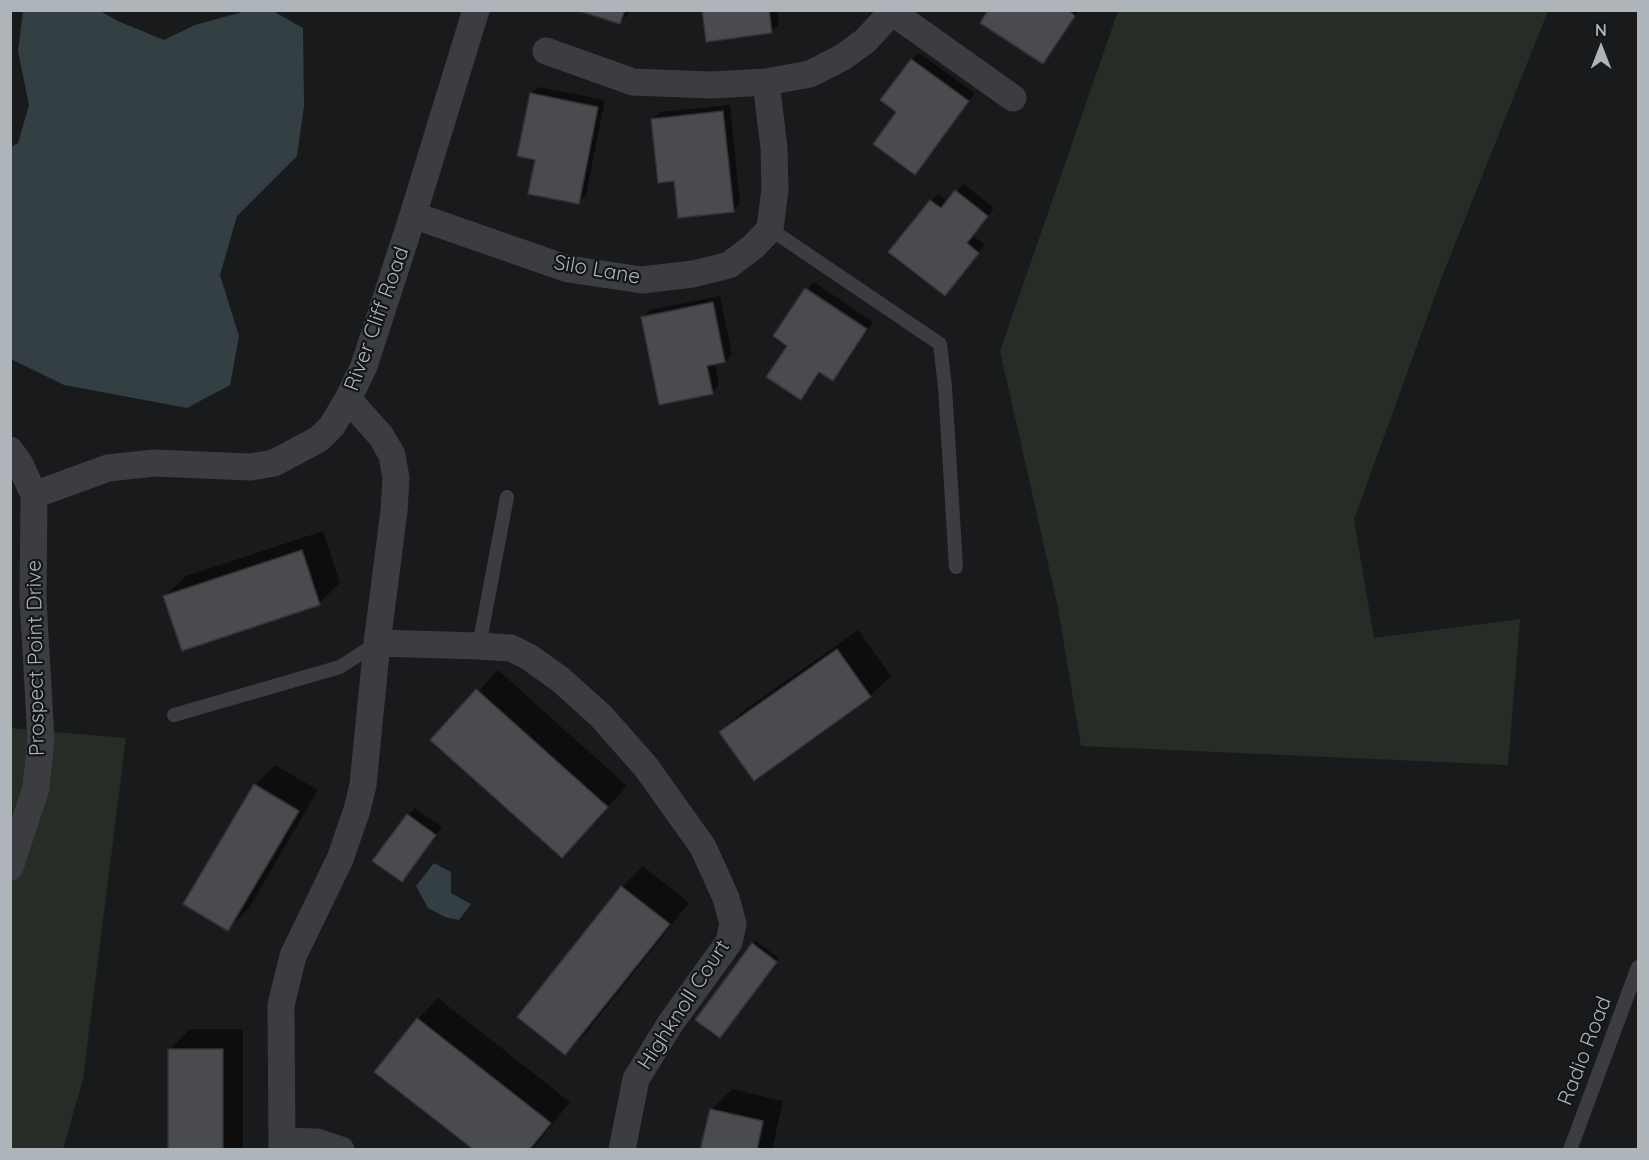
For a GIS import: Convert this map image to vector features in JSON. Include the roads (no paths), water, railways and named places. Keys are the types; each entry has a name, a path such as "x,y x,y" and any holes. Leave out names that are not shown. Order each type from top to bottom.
{"street":[{"name":"River Cliff Road","path":"34,495 108,468 154,463 250,467 274,463 320,440 332,426 364,366 476,10"},
{"path":"546,51 633,82 711,85 766,82 810,74 843,57 865,41 892,12 1013,98"},
{"path":"766,82 774,148 775,189 770,229"},
{"name":"Silo Lane","path":"413,215 568,269 642,280 693,274 729,266 753,247 770,229"},
{"path":"341,1149 317,1142 282,1145 281,1005 293,956 340,859 363,785 377,644 394,511 396,478 392,455 381,436 348,399"},
{"name":"Prospect Point Drive","path":"10,450 20,464 34,495 33,600 41,739 36,788 10,867"},
{"name":"Highknoll Court","path":"377,644 511,648 529,657 561,680 601,716 646,767 703,847 726,898 733,924 729,942 670,1024 636,1079 622,1149"}],"lane":[{"path":"770,229 940,344 945,387 956,567"},
{"path":"479,646 507,497"},
{"path":"174,715 340,667 377,644"},
{"name":"Radio Road","path":"1570,1149 1638,968"}]}
